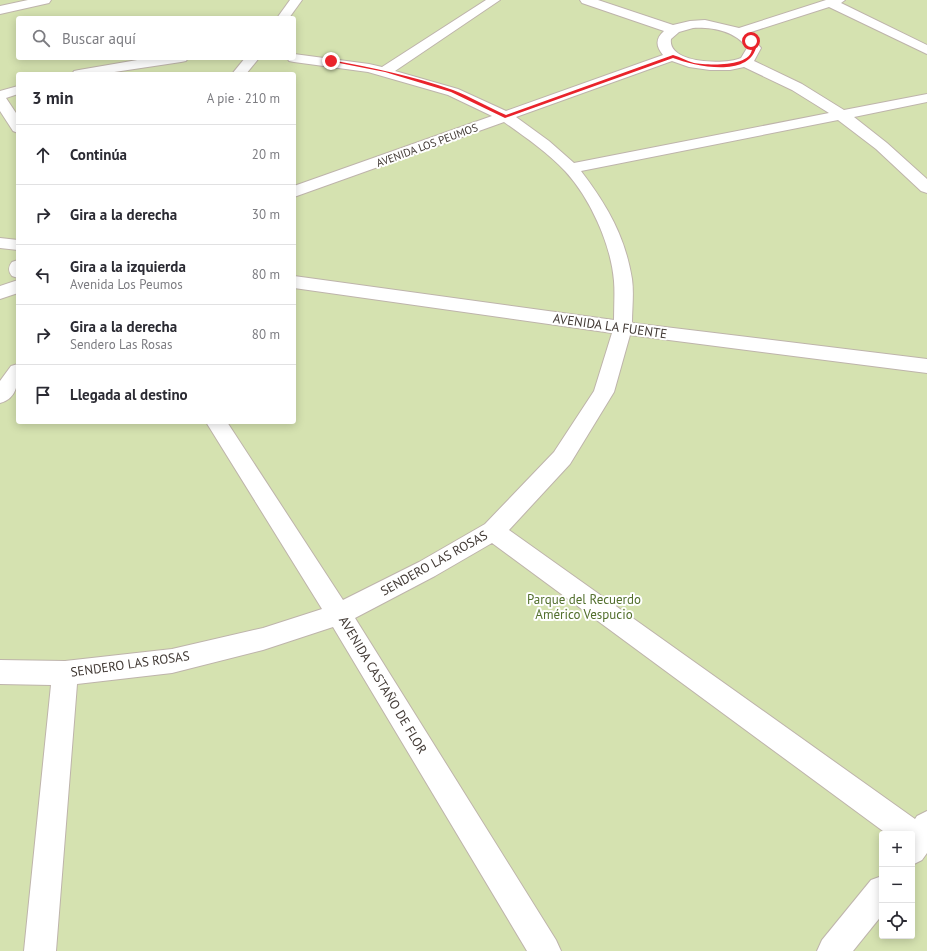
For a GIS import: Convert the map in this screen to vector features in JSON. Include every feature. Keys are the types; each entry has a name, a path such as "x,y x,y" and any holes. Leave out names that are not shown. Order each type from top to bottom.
{"lane":[{"path":"0,10 45,0"},
{"path":"284,16 296,0"},
{"path":"386,71 494,0"},
{"path":"586,0 674,30"},
{"path":"739,32 835,1 927,50"},
{"path":"745,62 752,55 754,48 751,41 739,32 719,26 705,24 680,27 665,36 663,42 664,48 673,56 692,63 706,66 721,66 745,62 797,87 873,138 927,188"},
{"name":"AVENIDA LOS PEUMOS","path":"296,191 673,56"},
{"name":"SENDERO LAS ROSAS","path":"0,672 65,673 172,661 263,639 339,614 427,570 493,531 562,458 604,392 623,328 623,280 613,236 593,197 571,168 544,144 505,116 453,92 386,71 331,61 296,58"},
{"path":"89,72 126,65 165,60"},
{"path":"241,72 250,60"},
{"path":"0,95 16,91"},
{"path":"571,168 927,98"},
{"path":"0,100 16,125"},
{"path":"0,243 16,245"},
{"name":"AVENIDA LA FUENTE","path":"296,282 623,328 927,366"},
{"path":"0,293 16,287"},
{"path":"0,396 16,374"},
{"name":"AVENIDA CASTAÑO DE FLOR","path":"217,424 339,614 545,951"},
{"path":"493,531 918,838"},
{"path":"40,951 65,673"},
{"path":"833,951 879,895"}],"green space":[{"name":"Parque del Recuerdo Américo Vespucio","path":"0,0 927,0 927,951 0,951"}],"route":[{"path":"331,61 386,71 419,81 453,92 505,116 673,56 706,66 721,66 745,62 752,55 754,48 751,41"}]}
